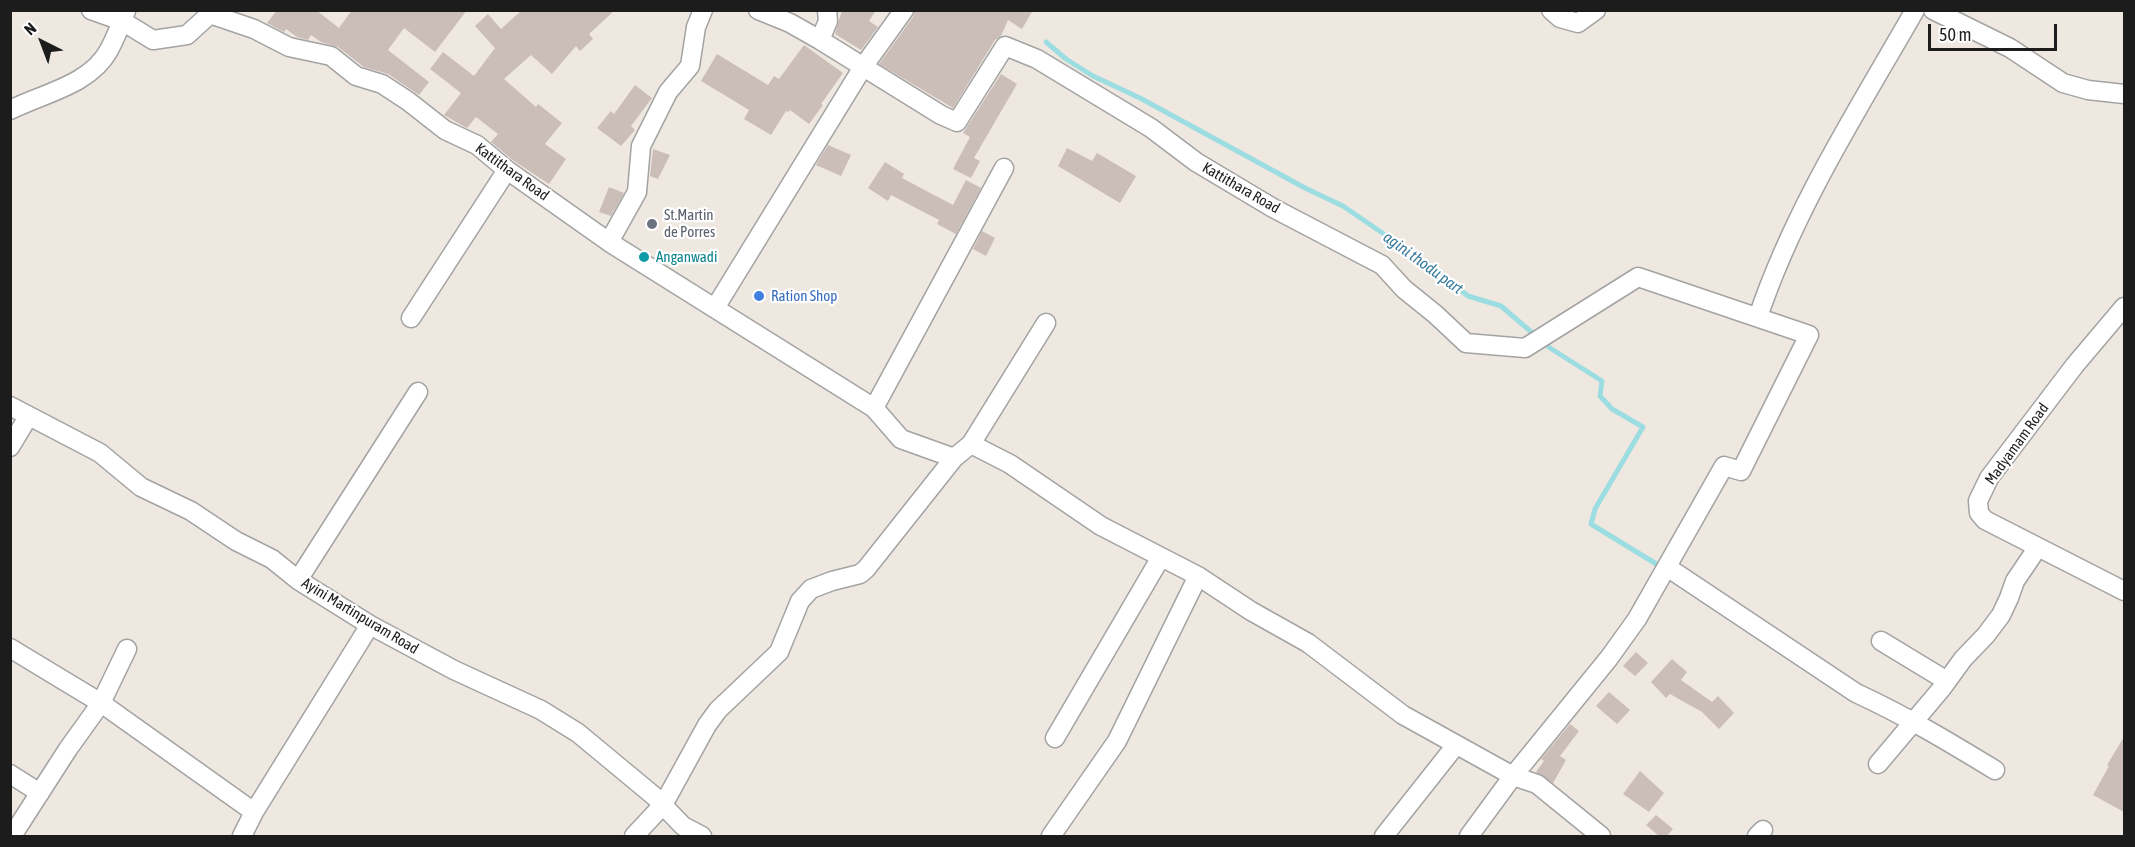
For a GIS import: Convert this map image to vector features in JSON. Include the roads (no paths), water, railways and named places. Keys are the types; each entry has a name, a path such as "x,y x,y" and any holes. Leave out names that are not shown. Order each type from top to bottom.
{"street":[{"path":"10,110 34,98 68,86 88,73 108,52 124,16 91,10"},
{"path":"609,242 638,192 641,146 668,92 690,66 696,27 703,10"},
{"name":"Kattithara Road","path":"758,10 790,23 957,122 1005,46 1037,59 1150,128 1196,162 1273,207 1382,265 1404,289 1435,314 1466,344 1525,348 1638,277 1758,317"},
{"path":"820,40 828,21 827,10"},
{"path":"715,308 863,67 904,10"},
{"path":"1551,10 1560,18 1578,24 1596,10"},
{"path":"1469,837 1513,776 1609,658 1637,619 1724,466 1741,471 1809,335 1758,317 1774,272 1824,167 1915,10"},
{"path":"1933,10 2010,48 2063,83 2088,90 2124,94"},
{"name":"Kattithara Road","path":"124,16 153,40 187,35 210,14 254,29 290,47 331,56 356,76 382,84 445,130 477,145 507,170 609,242 874,408 901,439 954,458"},
{"path":"874,408 1004,168"},
{"path":"411,318 507,170"},
{"name":"Madyamam Road","path":"2124,307 2075,365 1989,478 1978,501 1979,513 1985,520 2124,591"},
{"path":"633,837 663,805 707,725 718,710 779,652 800,602 811,589 832,580 860,574 866,569 954,458 971,444 1046,323"},
{"path":"298,580 418,392"},
{"name":"Ayini Martinpuram Road","path":"10,406 100,453 141,487 191,511 236,541 272,559 298,580 370,625 454,670 541,710 578,733 646,788 683,826 702,837"},
{"path":"10,447 28,417"},
{"path":"971,444 1010,464 1101,526 1198,576 1251,611 1308,643 1403,715 1513,776 1537,784 1601,837"},
{"path":"1878,764 2001,615 2014,581 2038,547"},
{"path":"1054,738 1161,557"},
{"path":"1666,567 1856,693 1995,770"},
{"path":"1051,837 1117,741 1198,576"},
{"path":"242,837 254,812 370,625"},
{"path":"1881,641 1947,681"},
{"path":"10,648 101,703 254,812"},
{"path":"12,837 68,749 101,703 127,649"},
{"path":"1384,837 1456,745"},
{"path":"10,774 40,793"}],"waterway":[{"name":"agini thodu part","path":"1046,42 1066,59 1093,76 1140,98 1305,188 1343,206 1435,269 1468,296 1501,306 1550,348 1602,381 1600,396 1612,409 1643,427 1595,509 1591,524 1658,565"}],"place":[{"name":"St.Martin de Porres","path":"652,224"},
{"name":"Anganwadi","path":"644,257"},
{"name":"Ration Shop","path":"759,296"}]}
